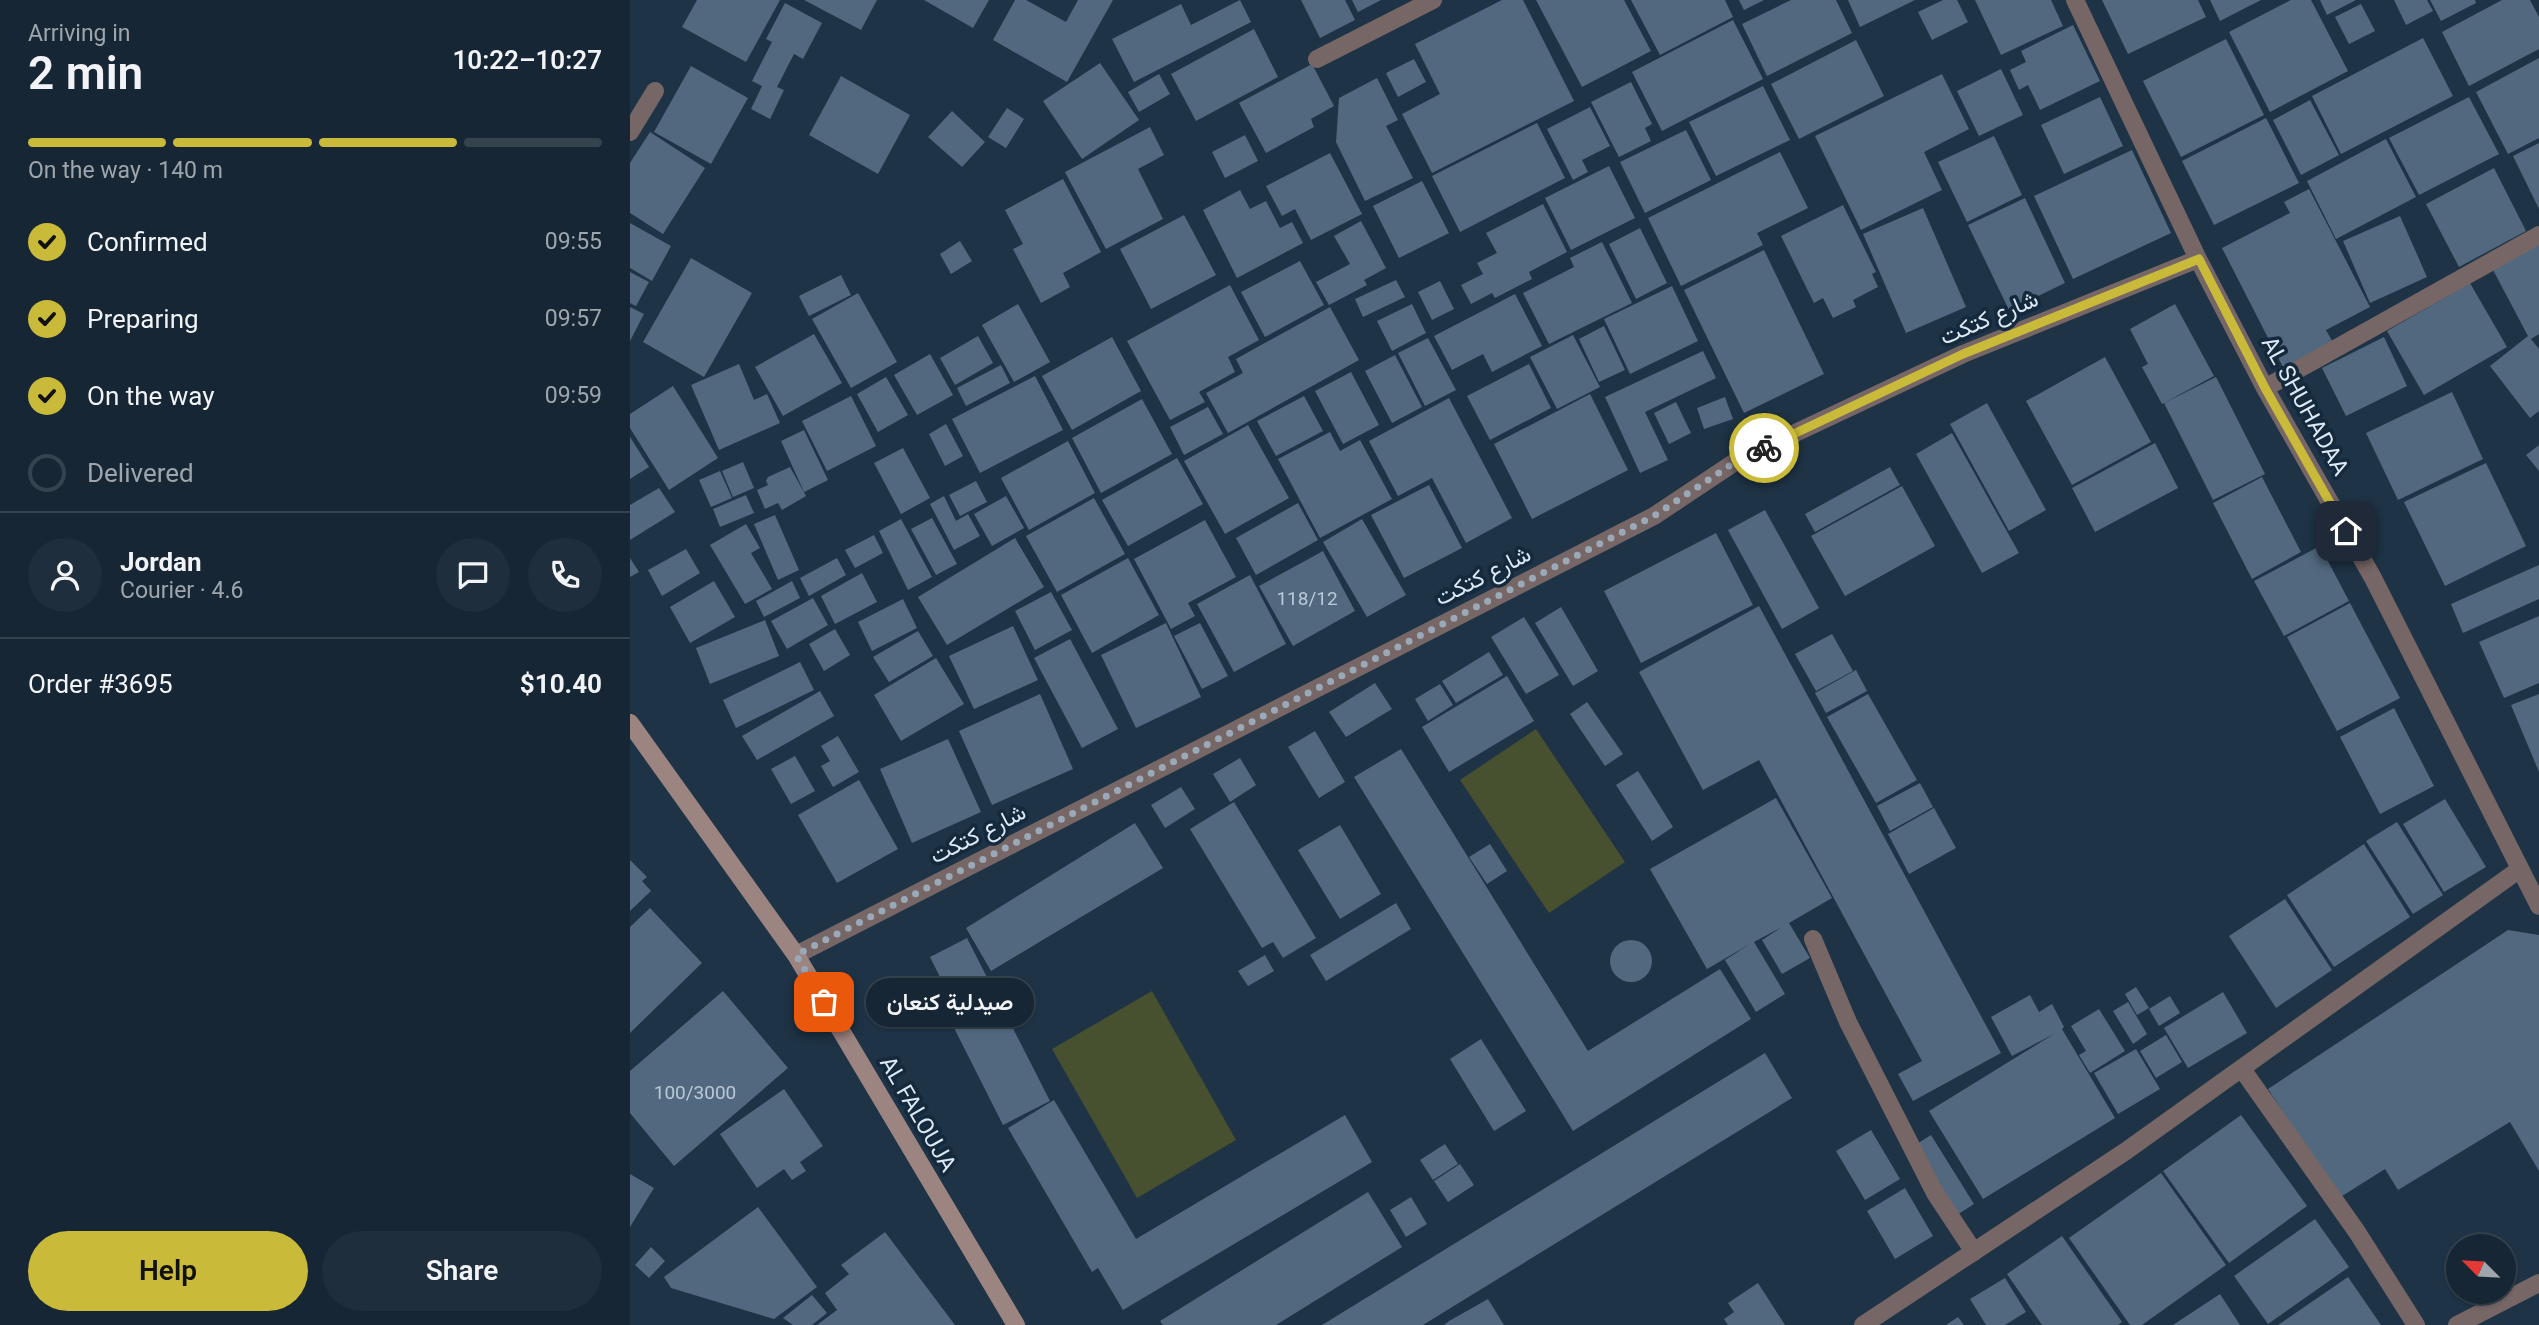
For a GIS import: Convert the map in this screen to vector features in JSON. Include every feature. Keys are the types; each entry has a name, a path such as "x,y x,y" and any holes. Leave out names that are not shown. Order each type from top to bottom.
{"main road":[{"name":"AL FALOUJA","path":"630,723 796,955 1016,1325"}],"street":[{"path":"1317,60 1433,0"},
{"name":"AL SHUHADAA","path":"2075,0 2199,259 2265,388 2373,578 2539,906"},
{"path":"630,132 655,91"},
{"path":"2265,388 2539,235"},
{"name":"شارع كتكت","path":"796,955 1654,516 1738,460 1963,354 2199,259"},
{"path":"1863,1325 2126,1151 2520,869"},
{"path":"1813,939 1848,1022 1928,1181 1974,1252"},
{"path":"2242,1069 2357,1232 2412,1323"},
{"path":"2457,1325 2539,1283"}],"green space":[{"path":"1536,729 1625,862 1549,913 1460,780"},
{"path":"1152,991 1236,1140 1137,1198 1052,1049"}],"building":[{"path":"697,0 780,0 746,62 682,27"},
{"path":"804,0 877,0 861,30"},
{"path":"924,0 989,0 973,28"},
{"path":"1015,0 1026,0 1066,22 1078,0 1113,0 1067,82 993,40"},
{"path":"1240,0 1251,22 1134,82 1112,39 1181,4 1191,25"},
{"path":"1301,0 1345,0 1355,20 1320,38"},
{"path":"1352,0 1381,0 1358,12"},
{"path":"1502,0 1523,0 1574,101 1432,173 1402,114 1440,94 1415,44"},
{"path":"1536,0 1624,0 1651,51 1582,87"},
{"path":"1631,0 1725,0 1733,17 1660,55"},
{"path":"1739,0 1764,0 1744,10"},
{"path":"1791,0 1836,0 1852,33 1767,76 1742,24"},
{"path":"1848,0 1915,0 1860,27"},
{"path":"1943,0 1957,0 1968,22 1932,40 1918,12"},
{"path":"1975,0 2051,0 2063,26 2001,55"},
{"path":"2102,0 2198,0 2206,17 2128,54"},
{"path":"2210,0 2261,0 2220,21"},
{"path":"2291,0 2311,0 2348,71 2270,112 2229,32"},
{"path":"2320,0 2356,0 2327,15"},
{"path":"2394,0 2427,0 2433,11 2406,25"},
{"path":"2430,0 2475,0 2476,3 2441,21"},
{"path":"2502,0 2530,0 2539,17 2539,49 2469,86 2442,32"},
{"path":"785,3 822,23 803,59 794,54 777,87 784,90 770,119 751,109 762,86 752,81 772,42 766,39"},
{"path":"2361,4 2375,31 2349,44 2335,17"},
{"path":"1733,20 1763,79 1662,131 1632,72"},
{"path":"2073,25 2100,81 2040,110 2028,85 2019,90 2010,70 2026,62 2021,51"},
{"path":"1254,29 1278,77 1196,121 1171,74"},
{"path":"2423,38 2453,96 2341,154 2312,96"},
{"path":"2226,39 2264,115 2181,157 2143,81"},
{"path":"1856,40 1884,96 1799,139 1771,84"},
{"path":"2539,58 2539,138 2508,154 2476,92"},
{"path":"1414,59 1426,82 1398,97 1386,73"},
{"path":"1100,63 1139,120 1082,159 1043,101"},
{"path":"1312,64 1334,106 1311,119 1314,127 1266,153 1239,103"},
{"path":"691,66 748,98 711,164 654,132"},
{"path":"2001,69 2023,115 1979,136 1957,91"},
{"path":"1159,74 1170,94 1139,112 1128,92"},
{"path":"1942,74 1969,129 1924,152 1942,190 1861,230 1815,136"},
{"path":"841,76 910,115 878,174 809,135"},
{"path":"1377,78 1398,120 1386,126 1413,178 1365,201 1336,142 1339,98"},
{"path":"1631,82 1652,124 1645,128 1651,141 1619,157 1591,102"},
{"path":"1763,86 1790,140 1716,176 1689,122"},
{"path":"2100,97 2123,146 2064,174 2041,125"},
{"path":"2469,97 2499,154 2419,195 2389,138"},
{"path":"2310,100 2339,155 2301,175 2273,120"},
{"path":"1590,107 1610,146 1582,160 1588,172 1573,180 1547,129"},
{"path":"1007,108 1024,119 1006,148 988,137"},
{"path":"952,111 985,142 962,167 928,137"},
{"path":"2266,118 2299,183 2214,225 2182,161"},
{"path":"1537,123 1565,178 1460,232 1432,176"},
{"path":"1150,127 1164,155 1138,169 1163,219 1106,249 1065,172"},
{"path":"1686,130 1711,180 1645,213 1620,162"},
{"path":"650,132 705,168 663,234 630,213 630,163"},
{"path":"1245,135 1258,161 1225,178 1212,152"},
{"path":"1994,136 2022,195 1967,222 1938,162"},
{"path":"2386,139 2416,197 2336,239 2307,181"},
{"path":"2539,143 2539,209 2513,156"},
{"path":"2132,150 2171,233 2073,279 2034,196"},
{"path":"1780,152 1808,208 1757,233 1763,245 1681,286 1648,218"},
{"path":"1330,153 1362,214 1311,240 1295,209 1282,216 1266,186"},
{"path":"1609,166 1635,218 1571,250 1545,198"},
{"path":"2494,168 2526,231 2459,267 2426,204"},
{"path":"1063,179 1101,252 1063,273 1070,287 1041,303 1013,249 1023,244 1005,210"},
{"path":"1422,181 1449,233 1399,258 1373,206"},
{"path":"2309,189 2370,307 2326,330 2335,346 2285,371 2222,248 2290,213 2284,202"},
{"path":"1240,190 1250,209 1266,201 1280,228 1292,222 1303,243 1237,278 1203,210"},
{"path":"2025,198 2065,283 2009,310 1968,225"},
{"path":"1543,204 1567,252 1529,272 1532,279 1495,298 1492,293 1471,304 1461,285 1483,274 1477,263 1497,253 1486,233"},
{"path":"1843,205 1876,272 1872,274 1878,287 1853,300 1856,307 1833,318 1823,298 1814,303 1781,236"},
{"path":"1923,208 1966,307 1906,333 1863,234"},
{"path":"1184,215 1216,275 1151,309 1120,249"},
{"path":"2400,216 2427,277 2370,303 2343,241"},
{"path":"1361,221 1386,268 1364,280 1367,285 1329,305 1316,282 1350,264 1334,236"},
{"path":"630,223 671,246 652,281 630,268"},
{"path":"1640,228 1667,283 1636,299 1609,244"},
{"path":"960,241 972,261 951,274 940,254"},
{"path":"1602,242 1632,303 1549,344 1523,293 1574,267 1570,258"},
{"path":"2539,243 2539,334 2531,339 2539,349 2539,411 2530,418 2490,366 2528,336 2492,268"},
{"path":"1764,250 1824,374 1744,413 1684,290"},
{"path":"691,258 752,293 704,377 643,342"},
{"path":"1300,261 1324,305 1265,337 1241,292"},
{"path":"630,272 649,282 636,306 630,303"},
{"path":"841,275 851,295 809,316 799,296"},
{"path":"1396,280 1405,297 1363,317 1355,299"},
{"path":"1440,281 1454,309 1432,320 1418,292"},
{"path":"2470,283 2507,347 2424,395 2387,331"},
{"path":"1230,285 1259,340 1228,357 1235,372 1199,392 1205,402 1170,420 1127,341"},
{"path":"1672,286 1698,341 1630,374 1604,319"},
{"path":"858,293 897,362 851,388 812,319"},
{"path":"1515,294 1542,346 1492,372 1483,354 1452,370 1434,336"},
{"path":"1018,304 1050,362 1014,382 982,325"},
{"path":"1412,304 1426,333 1392,351 1377,321"},
{"path":"2175,304 2214,376 2162,404 2142,367 2148,364 2130,329"},
{"path":"630,307 644,314 630,341"},
{"path":"1330,307 1359,360 1228,433 1206,393 1243,373 1236,359"},
{"path":"1604,326 1625,370 1599,382 1579,339"},
{"path":"814,334 842,383 783,416 755,367"},
{"path":"1573,335 1600,387 1557,409 1530,357"},
{"path":"978,336 993,363 955,385 940,358"},
{"path":"1112,337 1141,391 1072,430 1042,376"},
{"path":"2384,337 2407,386 2346,416 2322,368"},
{"path":"1428,338 1456,390 1425,406 1398,353"},
{"path":"1703,351 1716,378 1645,412 1668,460 1640,473 1605,397"},
{"path":"930,354 953,395 917,415 894,375"},
{"path":"1395,355 1422,407 1392,423 1365,371"},
{"path":"2105,357 2151,442 2072,485 2026,401"},
{"path":"739,364 754,400 767,394 780,423 719,450 691,385"},
{"path":"1529,364 1551,408 1490,440 1467,396"},
{"path":"1001,365 1010,383 966,406 957,388"},
{"path":"1351,372 1379,425 1343,444 1315,391"},
{"path":"1035,376 1063,430 980,473 952,419"},
{"path":"886,377 908,415 878,432 857,394"},
{"path":"2216,377 2265,474 2213,500 2164,403"},
{"path":"673,386 718,458 669,490 630,428 630,414"},
{"path":"2452,392 2483,459 2398,500 2366,433"},
{"path":"1590,394 1628,470 1532,519 1494,444"},
{"path":"851,396 876,446 827,471 802,421"},
{"path":"1304,396 1323,431 1276,456 1257,421"},
{"path":"1725,397 1733,419 1704,429 1697,408"},
{"path":"1449,398 1512,518 1466,543 1432,478 1398,496 1369,441"},
{"path":"1142,399 1172,454 1101,493 1072,438"},
{"path":"1676,402 1691,433 1669,444 1654,413"},
{"path":"1987,403 2046,510 2009,531 1950,424"},
{"path":"1208,407 1223,434 1184,455 1170,427"},
{"path":"946,424 963,456 945,466 929,434"},
{"path":"1248,425 1289,498 1225,534 1184,461"},
{"path":"804,430 828,480 804,492 781,441"},
{"path":"1330,432 1340,451 1360,440 1392,499 1320,538 1278,459"},
{"path":"1952,433 2019,553 1982,573 1916,454"},
{"path":"630,437 649,467 630,479"},
{"path":"1068,441 1095,493 1029,530 1001,478"},
{"path":"2155,443 2178,488 2095,532 2072,488"},
{"path":"2539,445 2539,471 2526,455"},
{"path":"903,448 930,498 901,514 874,463"},
{"path":"1177,458 1203,504 1128,546 1102,500"},
{"path":"743,462 754,488 733,497 722,471"},
{"path":"2486,463 2526,546 2445,586 2404,502"},
{"path":"790,467 806,496 782,510 778,503 765,509 757,490 768,485 768,477"},
{"path":"1890,467 1900,485 1815,532 1805,514"},
{"path":"720,471 732,498 711,507 699,480"},
{"path":"2262,477 2301,552 2252,579 2213,503"},
{"path":"976,481 987,502 960,516 949,495"},
{"path":"1429,485 1462,548 1404,578 1371,515"},
{"path":"1902,486 1935,546 1845,596 1811,536"},
{"path":"659,488 675,512 630,540 630,505"},
{"path":"746,495 754,513 720,527 713,509"},
{"path":"944,496 956,521 968,514 980,536 954,550 930,504"},
{"path":"1006,496 1024,528 992,546 974,514"},
{"path":"1094,498 1125,554 1057,592 1026,536"},
{"path":"1298,503 1318,540 1256,575 1236,538"},
{"path":"1765,510 1819,608 1782,629 1728,530"},
{"path":"775,515 799,570 778,580 754,524"},
{"path":"932,518 957,564 936,575 911,529"},
{"path":"901,519 932,577 908,590 879,531"},
{"path":"1362,519 1406,595 1367,617 1323,542"},
{"path":"1205,520 1236,577 1188,603 1195,616 1171,629 1134,559"},
{"path":"746,524 760,548 751,553 772,589 745,604 710,545"},
{"path":"1716,533 1753,605 1641,663 1604,591"},
{"path":"874,535 883,553 855,568 845,550"},
{"path":"1015,538 1044,587 947,645 918,597"},
{"path":"2320,546 2349,601 2284,636 2254,581"},
{"path":"686,549 700,573 662,596 648,570"},
{"path":"1323,551 1355,611 1293,646 1259,586"},
{"path":"630,558 639,572 630,577"},
{"path":"837,558 846,575 809,596 800,578"},
{"path":"1128,558 1159,615 1092,653 1061,595"},
{"path":"2539,565 2539,599 2463,633 2451,604"},
{"path":"862,573 877,602 835,624 821,596"},
{"path":"1250,575 1286,644 1234,672 1197,604"},
{"path":"714,581 735,617 690,643 670,607"},
{"path":"792,581 800,598 764,617 756,601"},
{"path":"1051,592 1072,630 1035,650 1015,611"},
{"path":"813,598 828,625 787,649 771,621"},
{"path":"903,599 917,628 872,651 858,622"},
{"path":"2350,603 2400,698 2337,731 2287,637"},
{"path":"1759,606 2001,1053 1913,1101 1898,1074 1922,1061 1759,760 1703,790 1639,672"},
{"path":"1561,607 1598,671 1573,686 1535,623"},
{"path":"2539,616 2539,683 2504,698 2479,642"},
{"path":"1524,617 1559,675 1526,694 1491,637"},
{"path":"765,620 779,656 710,684 696,648"},
{"path":"1166,623 1201,697 1136,728 1101,655"},
{"path":"1200,623 1228,676 1202,689 1174,636"},
{"path":"1013,626 1038,680 974,709 949,656"},
{"path":"835,629 850,655 824,671 809,644"},
{"path":"918,631 933,656 889,682 873,657"},
{"path":"1832,634 1853,671 1816,691 1795,654"},
{"path":"1070,639 1118,729 1082,748 1034,658"},
{"path":"1489,652 1503,675 1456,703 1442,681"},
{"path":"936,658 964,704 901,741 874,695"},
{"path":"800,662 814,690 736,728 723,700"},
{"path":"1856,670 1867,691 1826,713 1815,693"},
{"path":"1507,676 1534,721 1449,772 1422,727"},
{"path":"1375,683 1392,709 1346,737 1329,712"},
{"path":"1440,684 1453,705 1428,721 1415,699"},
{"path":"820,691 834,716 757,760 742,736"},
{"path":"1040,694 1073,769 992,805 959,731"},
{"path":"1868,694 1917,780 1876,803 1827,717"},
{"path":"2539,694 2539,772 2511,705"},
{"path":"1587,702 1623,754 1605,766 1570,714"},
{"path":"2394,708 2434,786 2380,814 2340,737"},
{"path":"1315,731 1345,782 1319,798 1288,747"},
{"path":"838,736 859,772 833,787 821,766 830,761 821,746"},
{"path":"948,739 981,812 912,843 880,769"},
{"path":"1401,749 1588,1051 1720,969 1751,1019 1573,1131 1354,777"},
{"path":"795,756 815,791 791,804 771,769"},
{"path":"1240,758 1256,785 1230,802 1213,774"},
{"path":"1638,771 1673,827 1652,841 1616,785"},
{"path":"859,780 898,849 837,883 798,815"},
{"path":"1920,783 1933,807 1890,831 1877,806"},
{"path":"1181,787 1195,809 1165,828 1151,805"},
{"path":"1776,798 1832,898 1789,923 1810,958 1782,974 1762,940 1782,927 1754,942 1785,994 1756,1012 1725,960 1750,944 1707,969 1650,869"},
{"path":"2445,799 2486,867 2444,892 2403,824"},
{"path":"1234,802 1316,938 1283,958 1273,942 1262,948 1190,829"},
{"path":"1934,808 1956,848 1909,874 1888,834"},
{"path":"2397,822 2443,895 2413,914 2366,841"},
{"path":"1135,823 1163,868 991,971 966,928"},
{"path":"1340,825 1381,894 1340,919 1298,850"},
{"path":"1490,844 1507,871 1487,884 1469,857"},
{"path":"2364,844 2410,917 2334,967 2287,895"},
{"path":"630,860 647,877 642,881 651,891 630,911"},
{"path":"2285,899 2332,970 2276,1008 2229,936"},
{"path":"1396,903 1411,929 1326,981 1310,955"},
{"path":"650,908 702,963 630,1033 630,927"},
{"path":"2508,930 2539,935 2539,1171 2510,1122 2398,1190 2385,1169 2339,1198 2268,1089"},
{"path":"967,938 1050,1101 1003,1125 947,1014 956,1009 930,957"},
{"path":"1631,940 1646,946 1652,961 1646,976 1631,982 1616,976 1610,961 1616,946"},
{"path":"1265,955 1274,971 1248,986 1238,971"},
{"path":"2136,987 2149,1008 2137,1015 2125,994"},
{"path":"723,991 788,1068 674,1166 630,1113 630,1071"},
{"path":"2223,992 2247,1033 2188,1068 2164,1028"},
{"path":"2030,995 2039,1012 2052,1004 2064,1027 2062,1029 2115,1118 1983,1199 1929,1111 2054,1034 2012,1056 1991,1017"},
{"path":"2170,996 2180,1013 2159,1026 2149,1009"},
{"path":"2128,1002 2147,1034 2133,1044 2113,1011"},
{"path":"2099,1009 2125,1051 2090,1073 2079,1055 2086,1051 2071,1026"},
{"path":"2166,1035 2182,1062 2156,1078 2140,1051"},
{"path":"1481,1039 1526,1111 1494,1131 1450,1059"},
{"path":"2136,1049 2160,1089 2118,1114 2094,1073"},
{"path":"1765,1053 1792,1098 1423,1325 1322,1325"},
{"path":"784,1089 823,1146 800,1162 806,1171 792,1180 784,1169 757,1188 720,1134"},
{"path":"1054,1100 1136,1239 1345,1115 1372,1162 1123,1310 1098,1268 1092,1272 1008,1128"},
{"path":"2241,1115 2307,1206 2229,1263 2163,1171"},
{"path":"1871,1130 1900,1179 1865,1200 1836,1151"},
{"path":"1931,1135 1974,1204 1957,1215 1915,1145"},
{"path":"1445,1144 1458,1164 1433,1180 1420,1160"},
{"path":"1460,1164 1474,1185 1448,1202 1434,1181"},
{"path":"2161,1173 2226,1265 2142,1325 2130,1325 2069,1238"},
{"path":"630,1174 654,1188 630,1227"},
{"path":"1905,1188 1933,1236 1895,1259 1867,1211"},
{"path":"1368,1192 1402,1247 1276,1325 1163,1325 1160,1321"},
{"path":"1411,1197 1427,1224 1406,1237 1390,1210"},
{"path":"758,1207 817,1287 774,1319 671,1288 664,1277"},
{"path":"2315,1219 2349,1267 2268,1324 2234,1276"},
{"path":"885,1232 955,1325 817,1325 837,1310 825,1293 849,1274 841,1265"},
{"path":"2062,1236 2122,1322 2118,1325 2042,1325 2007,1274"},
{"path":"651,1247 665,1261 649,1278 635,1265"},
{"path":"2348,1277 2381,1325 2278,1325"},
{"path":"2005,1278 2026,1312 2005,1325 1986,1325 1970,1299"},
{"path":"1758,1283 1785,1325 1728,1325 1724,1319 1734,1312 1728,1303"},
{"path":"2220,1294 2240,1325 2173,1325"},
{"path":"812,1295 827,1313 812,1325 793,1325 783,1318"},
{"path":"1488,1299 1504,1325 1444,1325 1449,1321"},
{"path":"1958,1317 1964,1325 1946,1325"}],"way so far":[{"path":"824,1002 796,955 1654,516 1738,460 1764,448"}],"place":[{"name":"صيدلية كنعان","path":"824,1002"}],"route":[{"path":"1764,448 1963,354 2199,259 2265,388 2346,531"}]}
